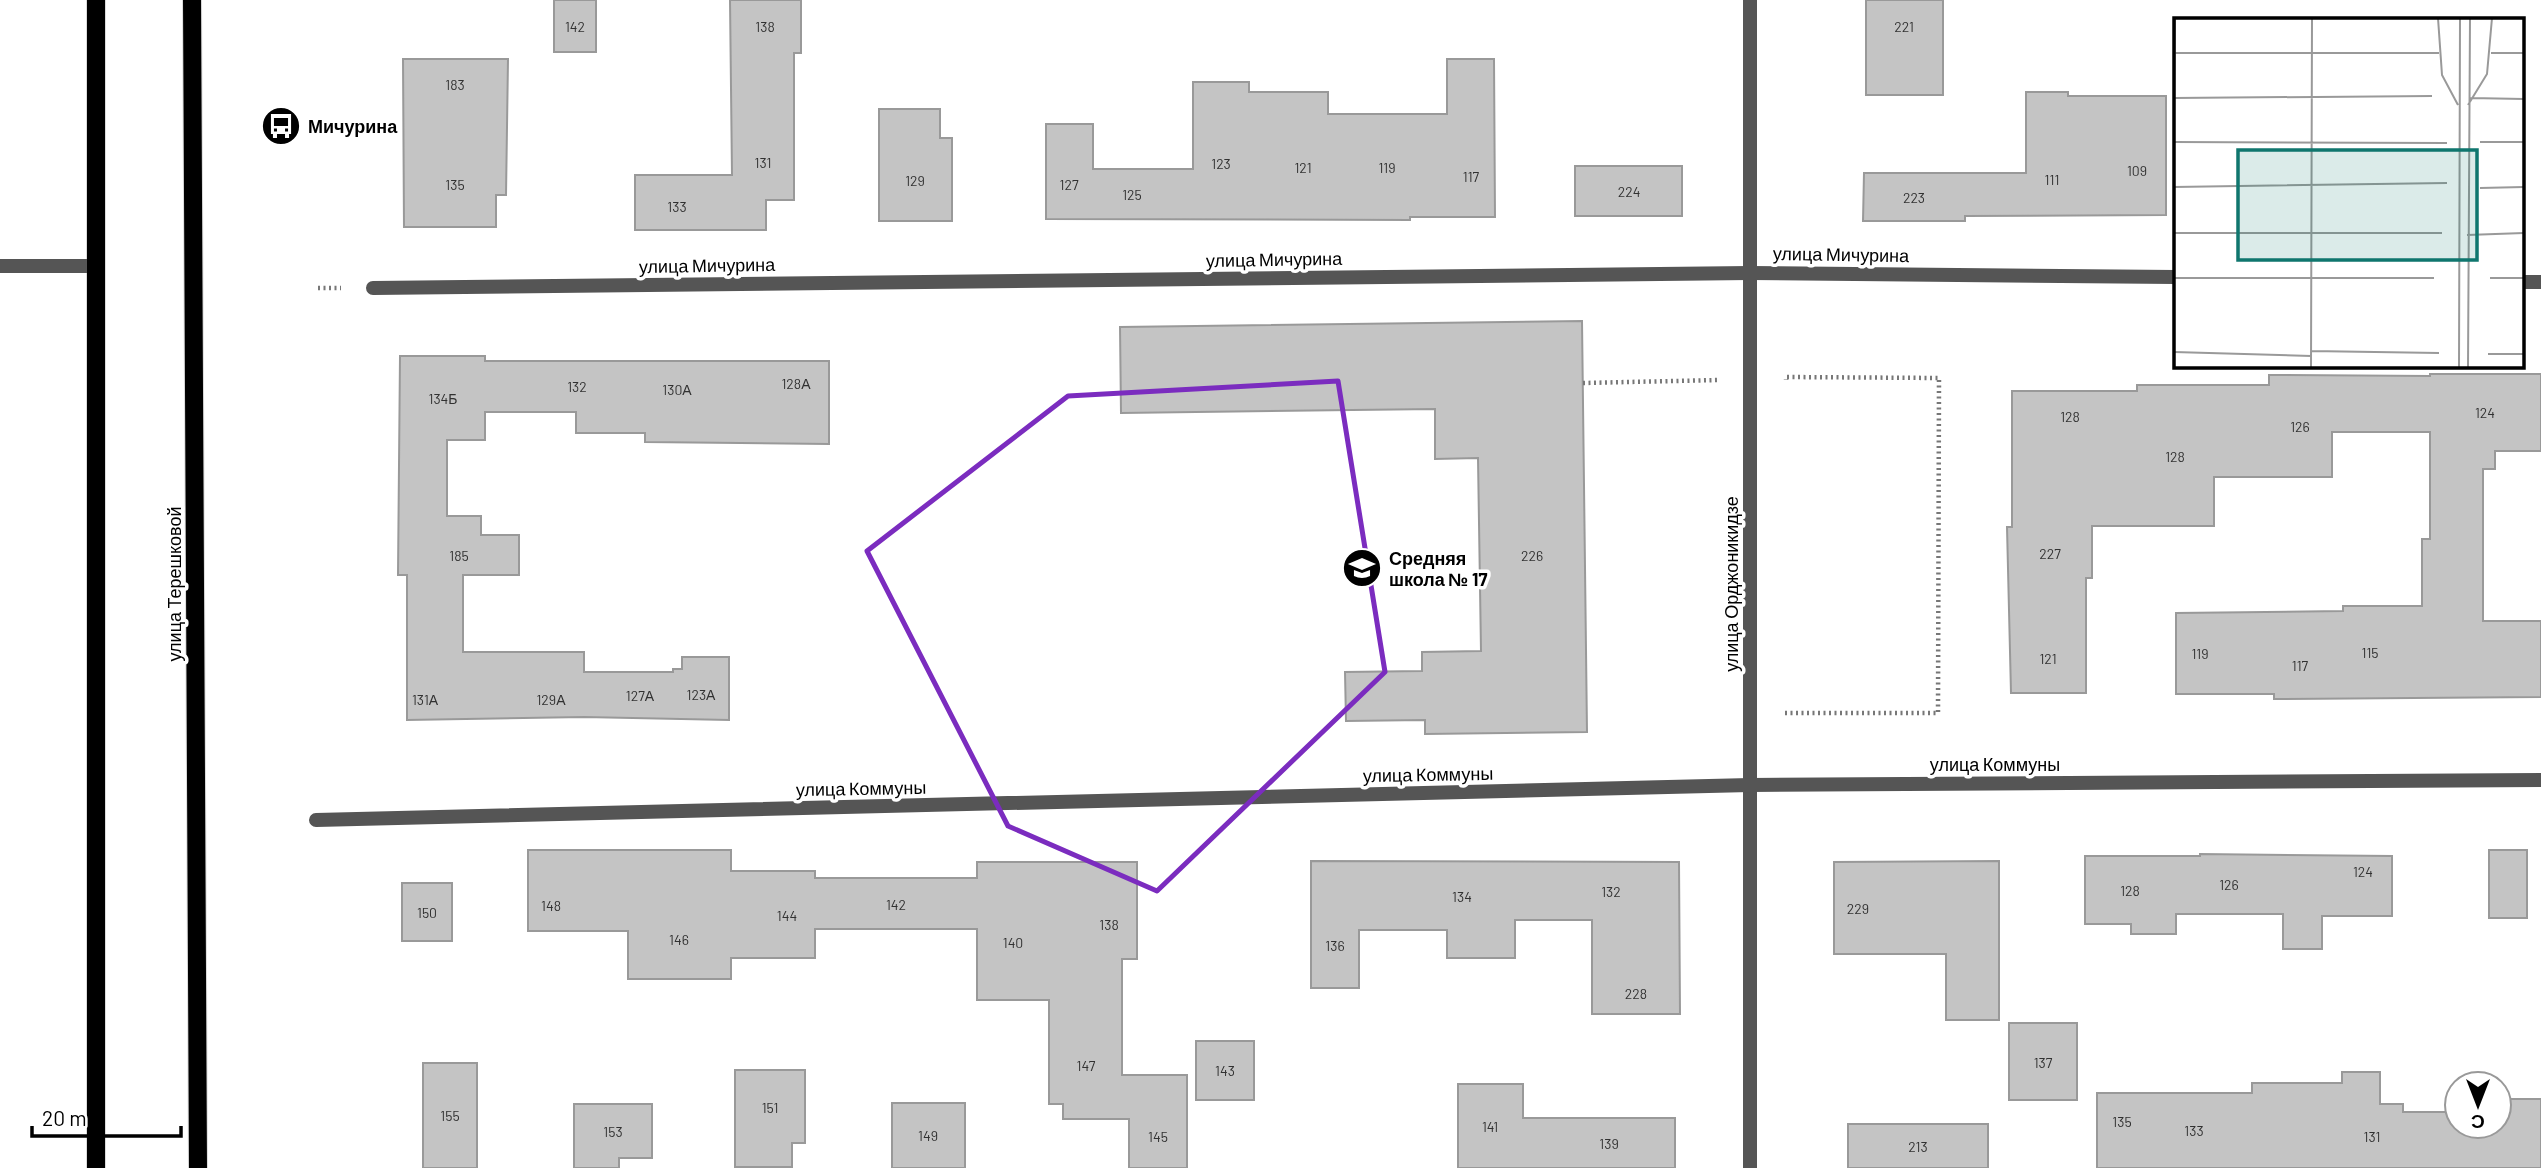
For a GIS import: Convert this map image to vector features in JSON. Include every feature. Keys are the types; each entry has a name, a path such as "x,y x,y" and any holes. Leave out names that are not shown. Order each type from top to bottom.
{"main road":[{"path":"96,0 96,1168"},
{"name":"улица Терешковой","path":"192,0 198,1168"}],"street":[{"name":"улица Орджоникидзе","path":"1750,0 1750,1168"},
{"path":"0,266 98,266"},
{"name":"улица Мичурина","path":"373,288 1750,273 2174,277"},
{"name":"улица Коммуны","path":"316,820 1750,785 2541,779"}],"path":[{"path":"1785,699 1785,713 1938,713 1938,378 1786,377 1786,391"}],"highlighted area":[{"path":"1338,381 1385,672 1157,891 1008,826 867,551 1068,396"}],"building":[{"path":"554,0 596,0 596,52 554,52"},
{"path":"730,0 801,0 801,53 794,53 794,200 766,200 766,230 635,230 635,175 732,175"},
{"path":"1866,0 1943,0 1943,95 1866,95"},
{"path":"403,59 508,59 506,195 496,195 496,227 404,227"},
{"path":"1447,59 1494,59 1495,217 1410,217 1410,220 1046,219 1046,124 1093,124 1093,169 1193,169 1193,82 1249,82 1249,92 1328,92 1328,114 1447,114"},
{"path":"2026,92 2068,92 2068,96 2166,96 2166,215 1965,216 1965,221 1863,221 1864,173 2026,173"},
{"path":"879,109 940,109 940,138 952,138 952,221 879,221"},
{"path":"1575,166 1682,166 1682,216 1575,216"},
{"path":"1582,321 1587,732 1425,734 1425,720 1346,721 1345,672 1422,671 1422,652 1481,651 1478,458 1435,459 1435,409 1121,413 1120,327"},
{"path":"400,356 485,356 485,361 829,361 829,444 645,442 645,433 576,433 576,412 485,412 485,440 447,440 447,516 481,516 481,535 519,535 519,575 463,575 463,652 584,652 584,672 673,672 673,669 682,669 682,657 729,657 729,720 584,717 407,720 407,575 398,575"},
{"path":"2541,374 2541,451 2495,451 2495,469 2483,469 2483,621 2541,621 2541,697 2274,699 2274,694 2176,694 2176,613 2343,611 2343,606 2422,606 2422,539 2430,539 2430,432 2332,432 2332,477 2214,477 2214,526 2092,526 2092,578 2086,578 2086,693 2011,693 2007,527 2012,527 2012,391 2137,391 2137,385 2269,385 2269,375"},
{"path":"528,850 731,850 731,871 815,871 815,878 977,878 977,862 1137,862 1137,959 1122,959 1122,1075 1187,1075 1187,1168 1129,1168 1129,1119 1063,1119 1063,1104 1049,1104 1049,1000 977,1000 977,929 815,929 815,958 731,958 731,979 628,979 628,931 528,931"},
{"path":"2489,850 2527,850 2527,918 2489,918"},
{"path":"2085,856 2392,856 2392,916 2322,916 2322,949 2283,949 2283,914 2176,914 2176,934 2131,934 2131,924 2085,924"},
{"path":"1311,861 1679,862 1680,1014 1592,1014 1592,920 1515,920 1515,958 1447,958 1447,930 1359,930 1359,988 1311,988"},
{"path":"1999,861 1999,1020 1946,1020 1946,954 1834,954 1834,862"},
{"path":"402,883 452,883 452,941 402,941"},
{"path":"2009,1023 2077,1023 2077,1100 2009,1100"},
{"path":"1196,1041 1254,1041 1254,1100 1196,1100"},
{"path":"423,1063 477,1063 477,1168 423,1168"},
{"path":"735,1070 805,1070 805,1143 792,1143 792,1167 735,1167"},
{"path":"2342,1072 2380,1072 2380,1104 2403,1104 2403,1112 2443,1112 2443,1140 2513,1140 2513,1099 2541,1099 2541,1168 2097,1168 2097,1093 2252,1093 2252,1083 2342,1083"},
{"path":"1458,1084 1523,1084 1523,1118 1675,1118 1675,1168 1458,1168"},
{"path":"892,1103 965,1103 965,1168 892,1168"},
{"path":"574,1104 652,1104 652,1158 619,1158 619,1168 574,1168"},
{"path":"1848,1124 1988,1124 1988,1168 1848,1168"}],"place":[{"name":"Мичурина","path":"281,126"},
{"name":"Средняя школа № 17","path":"1362,568"}]}
